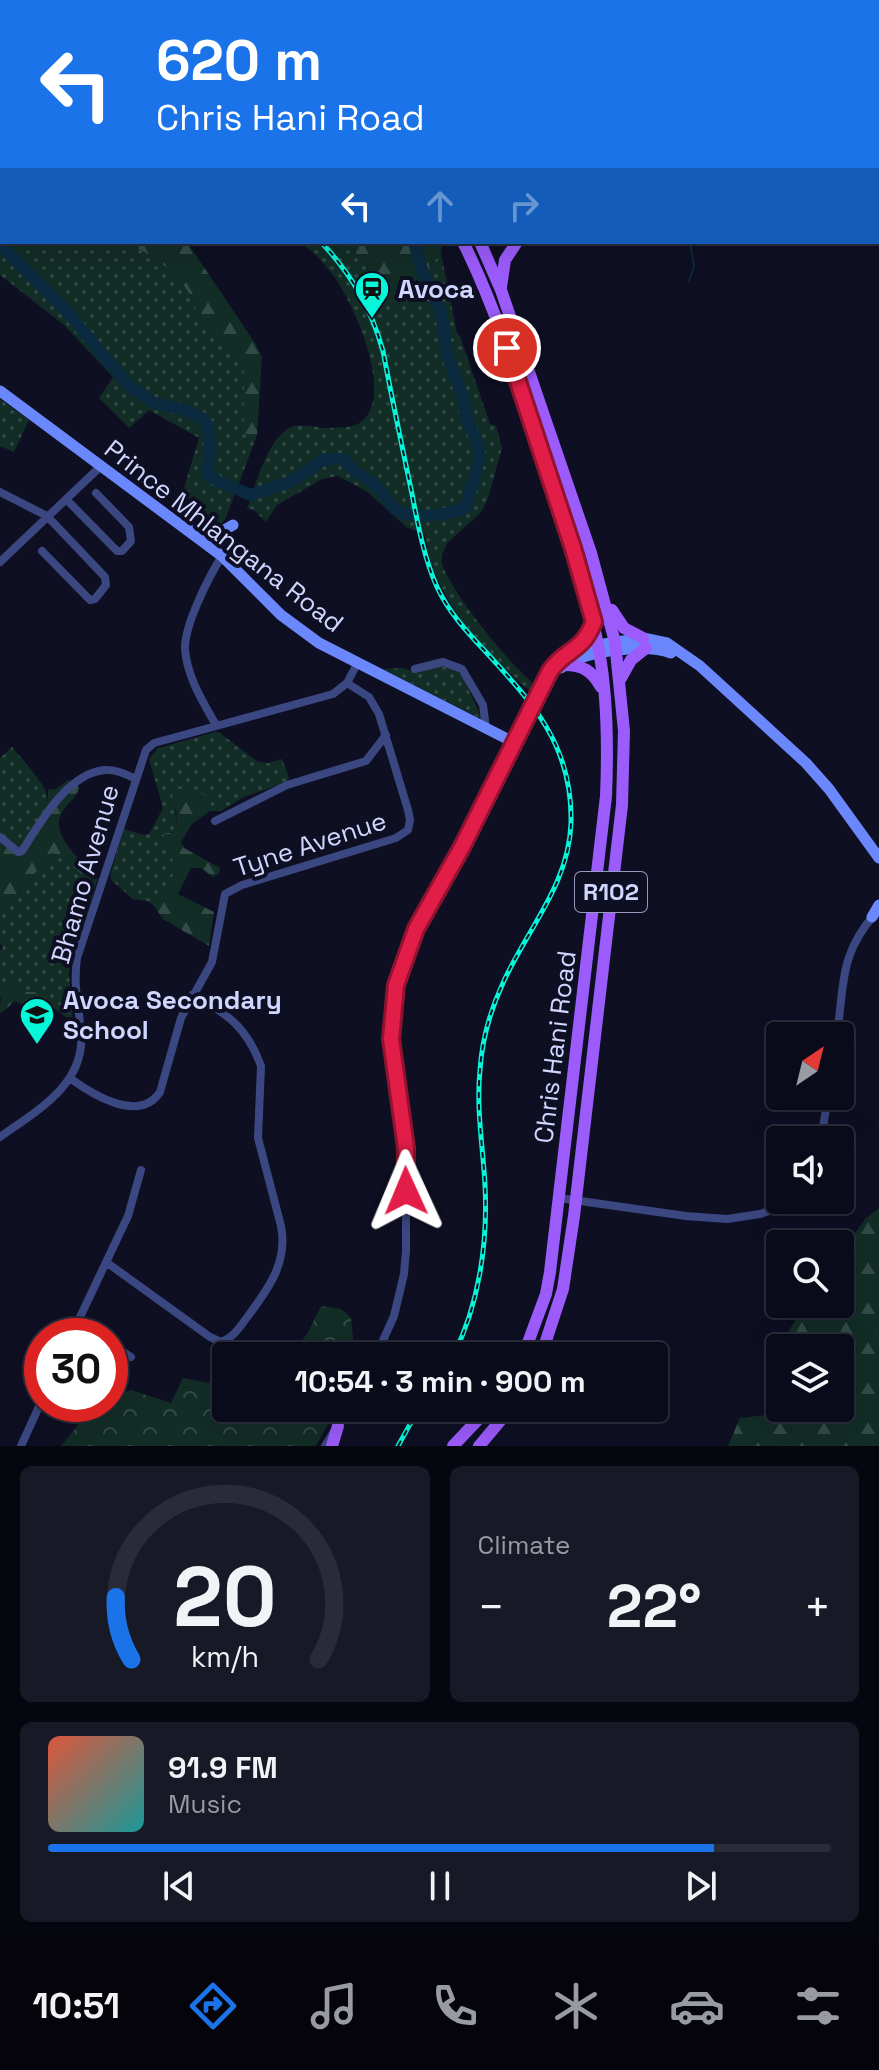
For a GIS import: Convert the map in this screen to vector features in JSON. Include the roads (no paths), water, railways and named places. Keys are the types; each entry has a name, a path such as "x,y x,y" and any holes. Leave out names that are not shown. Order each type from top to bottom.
{"highway":[{"path":"287,0 293,0"}],"main road":[{"name":"Chris Hani Road","path":"471,244 573,548 594,622 605,698 608,746 606,796 559,1198 546,1294 528,1342"},
{"name":"Chris Hani Road","path":"472,244 501,290 601,589 616,647 624,731 622,805 576,1201 563,1289 546,1342"},
{"path":"501,290 505,260 516,244"},
{"path":"601,589 619,622 645,643 629,663 620,682"},
{"path":"578,648 594,622"},
{"path":"564,665 576,665 591,672 605,698"},
{"path":"453,1446 476,1422"},
{"path":"479,1446 499,1422"},
{"path":"332,1446 338,1426"}],"street":[{"name":"Prince Mhlangana Road","path":"0,391 188,529 222,556 281,615 319,643 515,743"},
{"path":"0,562 101,466"},
{"path":"0,492 47,516 105,577 106,585 95,599 90,600 42,551"},
{"path":"66,499 117,551 122,551 131,541 130,529 96,493"},
{"path":"188,529 212,533 233,525"},
{"path":"216,725 193,681 185,643 210,576 222,556"},
{"path":"543,687 564,665 599,650 645,643 668,651 709,676 818,776 879,858"},
{"path":"382,1342 394,1316 406,1251 406,1148 391,1039 396,985 416,929 462,847 557,661 578,648 599,650"},
{"path":"415,669 443,662 462,669 483,705 486,728"},
{"path":"347,683 357,664"},
{"name":"Bhamo Avenue","path":"71,1079 82,1044 74,990 77,958 143,755 154,743 333,694 347,683"},
{"name":"Tyne Avenue","path":"71,1079 107,1102 143,1105 153,1101 160,1092 181,1018 212,962 222,902 231,889 396,838 408,830 408,810 374,704 347,683"},
{"path":"215,821 287,785 366,761 386,735"},
{"path":"0,837 18,852 22,851 41,821 70,787 101,770 112,770 134,778"},
{"path":"839,1022 845,966 853,944 877,910"},
{"path":"106,1262 221,1342 233,1335 263,1296 281,1260 284,1248 281,1226 258,1138 261,1066 234,1020 192,995"},
{"path":"0,1137 57,1095 71,1079"},
{"path":"80,1318 128,1216 141,1170"},
{"path":"559,1198 727,1219 766,1212"},
{"path":"21,1446 32,1422"},
{"path":"325,1446 340,1422"}],"waterway":[{"path":"0,245 63,307 128,385 154,403 181,409 204,419 208,426 210,451 207,474 217,481 251,495 290,482 325,459 344,459 353,470 377,486 398,511 432,515 466,507 480,457 447,355 441,312 422,270 415,244"},
{"path":"689,281 694,267 690,244"}],"railway":[{"path":"323,244 359,293 378,335 422,541 437,587 458,620 519,689 547,728 565,771 570,796 571,823 563,867 503,983 485,1037 479,1085 485,1229 475,1295 459,1342"},
{"path":"398,1446 411,1422"}],"place":[{"name":"Avoca","path":"372,320"},
{"name":"Avoca Secondary School","path":"37,1046"}]}
